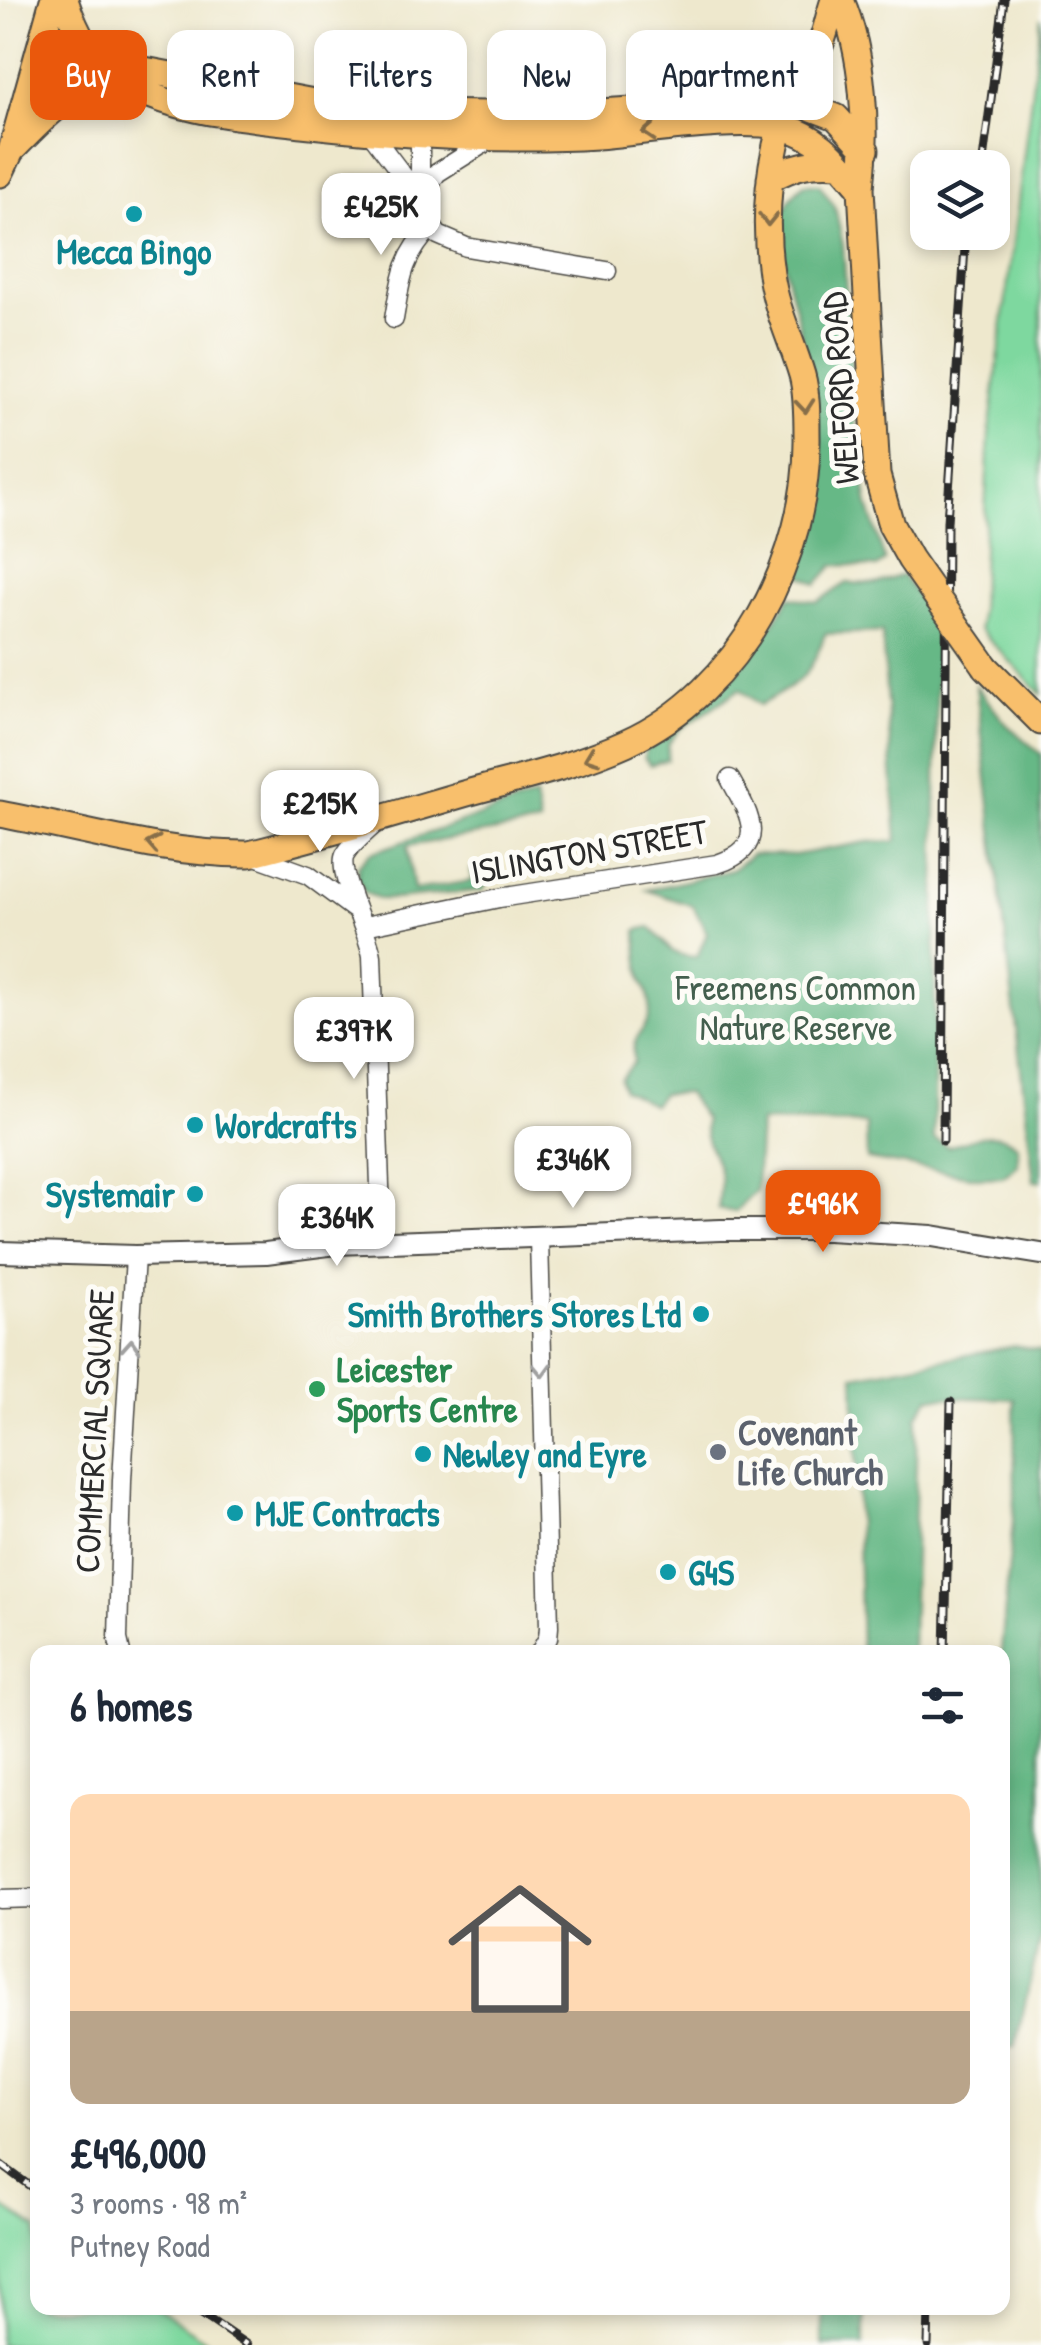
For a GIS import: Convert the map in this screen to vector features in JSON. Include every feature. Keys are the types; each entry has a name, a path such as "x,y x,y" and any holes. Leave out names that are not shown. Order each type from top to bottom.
{"main road":[{"path":"5,162 53,0"},
{"path":"66,0 77,30"},
{"name":"WELFORD ROAD","path":"827,30 838,0"},
{"name":"WELFORD ROAD","path":"838,0 852,25 866,150 861,188 878,475 891,524 910,560 986,667 1041,722"},
{"path":"147,70 492,138 593,136 755,124 781,126 814,138 861,188"},
{"path":"147,93 233,116 370,132 420,124 626,110"},
{"path":"833,116 866,150"},
{"path":"5,162 43,120"},
{"name":"WELFORD ROAD","path":"0,814 214,854 249,854 580,762 645,733 677,712 745,639 766,606 799,519 807,435 802,375 771,278 767,216 770,179 783,120"},
{"path":"770,179 809,162 840,164"}],"street":[{"path":"420,124 420,198"},
{"path":"370,132 420,198 438,236 466,247 607,271"},
{"path":"420,198 437,174 492,138"},
{"path":"394,320 402,268 413,246 432,226"},
{"name":"ISLINGTON STREET","path":"362,919 717,864 735,858 751,837 751,824 730,779"},
{"path":"380,820 347,852 342,862 344,883 362,919 372,956 382,1243"},
{"path":"249,854 308,875 362,919"},
{"name":"COMMERCIAL SQUARE","path":"119,1645 121,1515 135,1256 721,1230 889,1232 1041,1254"},
{"path":"539,1238 549,1627 544,1645"},
{"path":"0,1252 135,1256"},
{"path":"0,1899 30,1898"}],"green space":[{"path":"1041,17 1041,694 979,629 989,434"},
{"path":"804,184 819,184 835,207 843,245 856,434 868,505 885,561 877,567 834,565 817,584 800,575 817,515 821,478 811,388 785,269 781,229 787,204"},
{"name":"Freemens Common Nature Reserve","path":"902,575 937,623 934,1139 948,1147 976,1137 1001,1136 1018,1146 1018,1165 1003,1177 982,1178 867,1159 866,1124 760,1122 756,1191 735,1212 719,1209 720,1180 705,1120 687,1093 662,1094 653,1105 623,1090 620,1079 634,1062 635,1044 650,1010 637,930 649,927 673,951 697,957 707,933 693,906 647,890 732,870 752,854 795,855 867,842 897,841 882,632 825,634 808,670 785,690 760,705 740,689 679,730 669,743 667,760 650,765 644,758 646,747 692,714 728,681 790,597 817,602 847,583 876,584"},
{"path":"976,686 1007,725 1041,754 1041,1181 1034,1181"},
{"path":"535,797 540,824 407,846 414,890 473,881 471,870 483,868 488,881 483,890 395,899 365,893 358,879 358,866 370,853"},
{"path":"1015,1346 1041,1351 1041,1934 1015,2047 1010,2047 1010,1645 1002,1645 1015,1498 1014,1399 930,1397 917,1416 912,1645 861,1645 854,1376"},
{"path":"0,2205 30,2224 30,2315 167,2315 213,2345 0,2345"},
{"path":"822,2315 864,2315 864,2345 822,2345"}],"railway":[{"path":"984,150 1004,0"},
{"path":"943,1141 947,522 965,250"},
{"path":"945,1645 951,1402"},
{"path":"0,2164 30,2186"},
{"path":"203,2315 247,2345"},
{"path":"928,2345 929,2315"}],"place":[{"name":"Mecca Bingo","path":"134,214"},
{"name":"Wordcrafts","path":"195,1125"},
{"name":"Systemair","path":"195,1194"},
{"name":"Smith Brothers Stores Ltd","path":"701,1314"},
{"name":"Leicester Sports Centre","path":"317,1389"},
{"name":"Covenant Life Church","path":"718,1452"},
{"name":"Newley and Eyre","path":"423,1454"},
{"name":"MJE Contracts","path":"235,1513"},
{"name":"G4S","path":"668,1572"}]}
